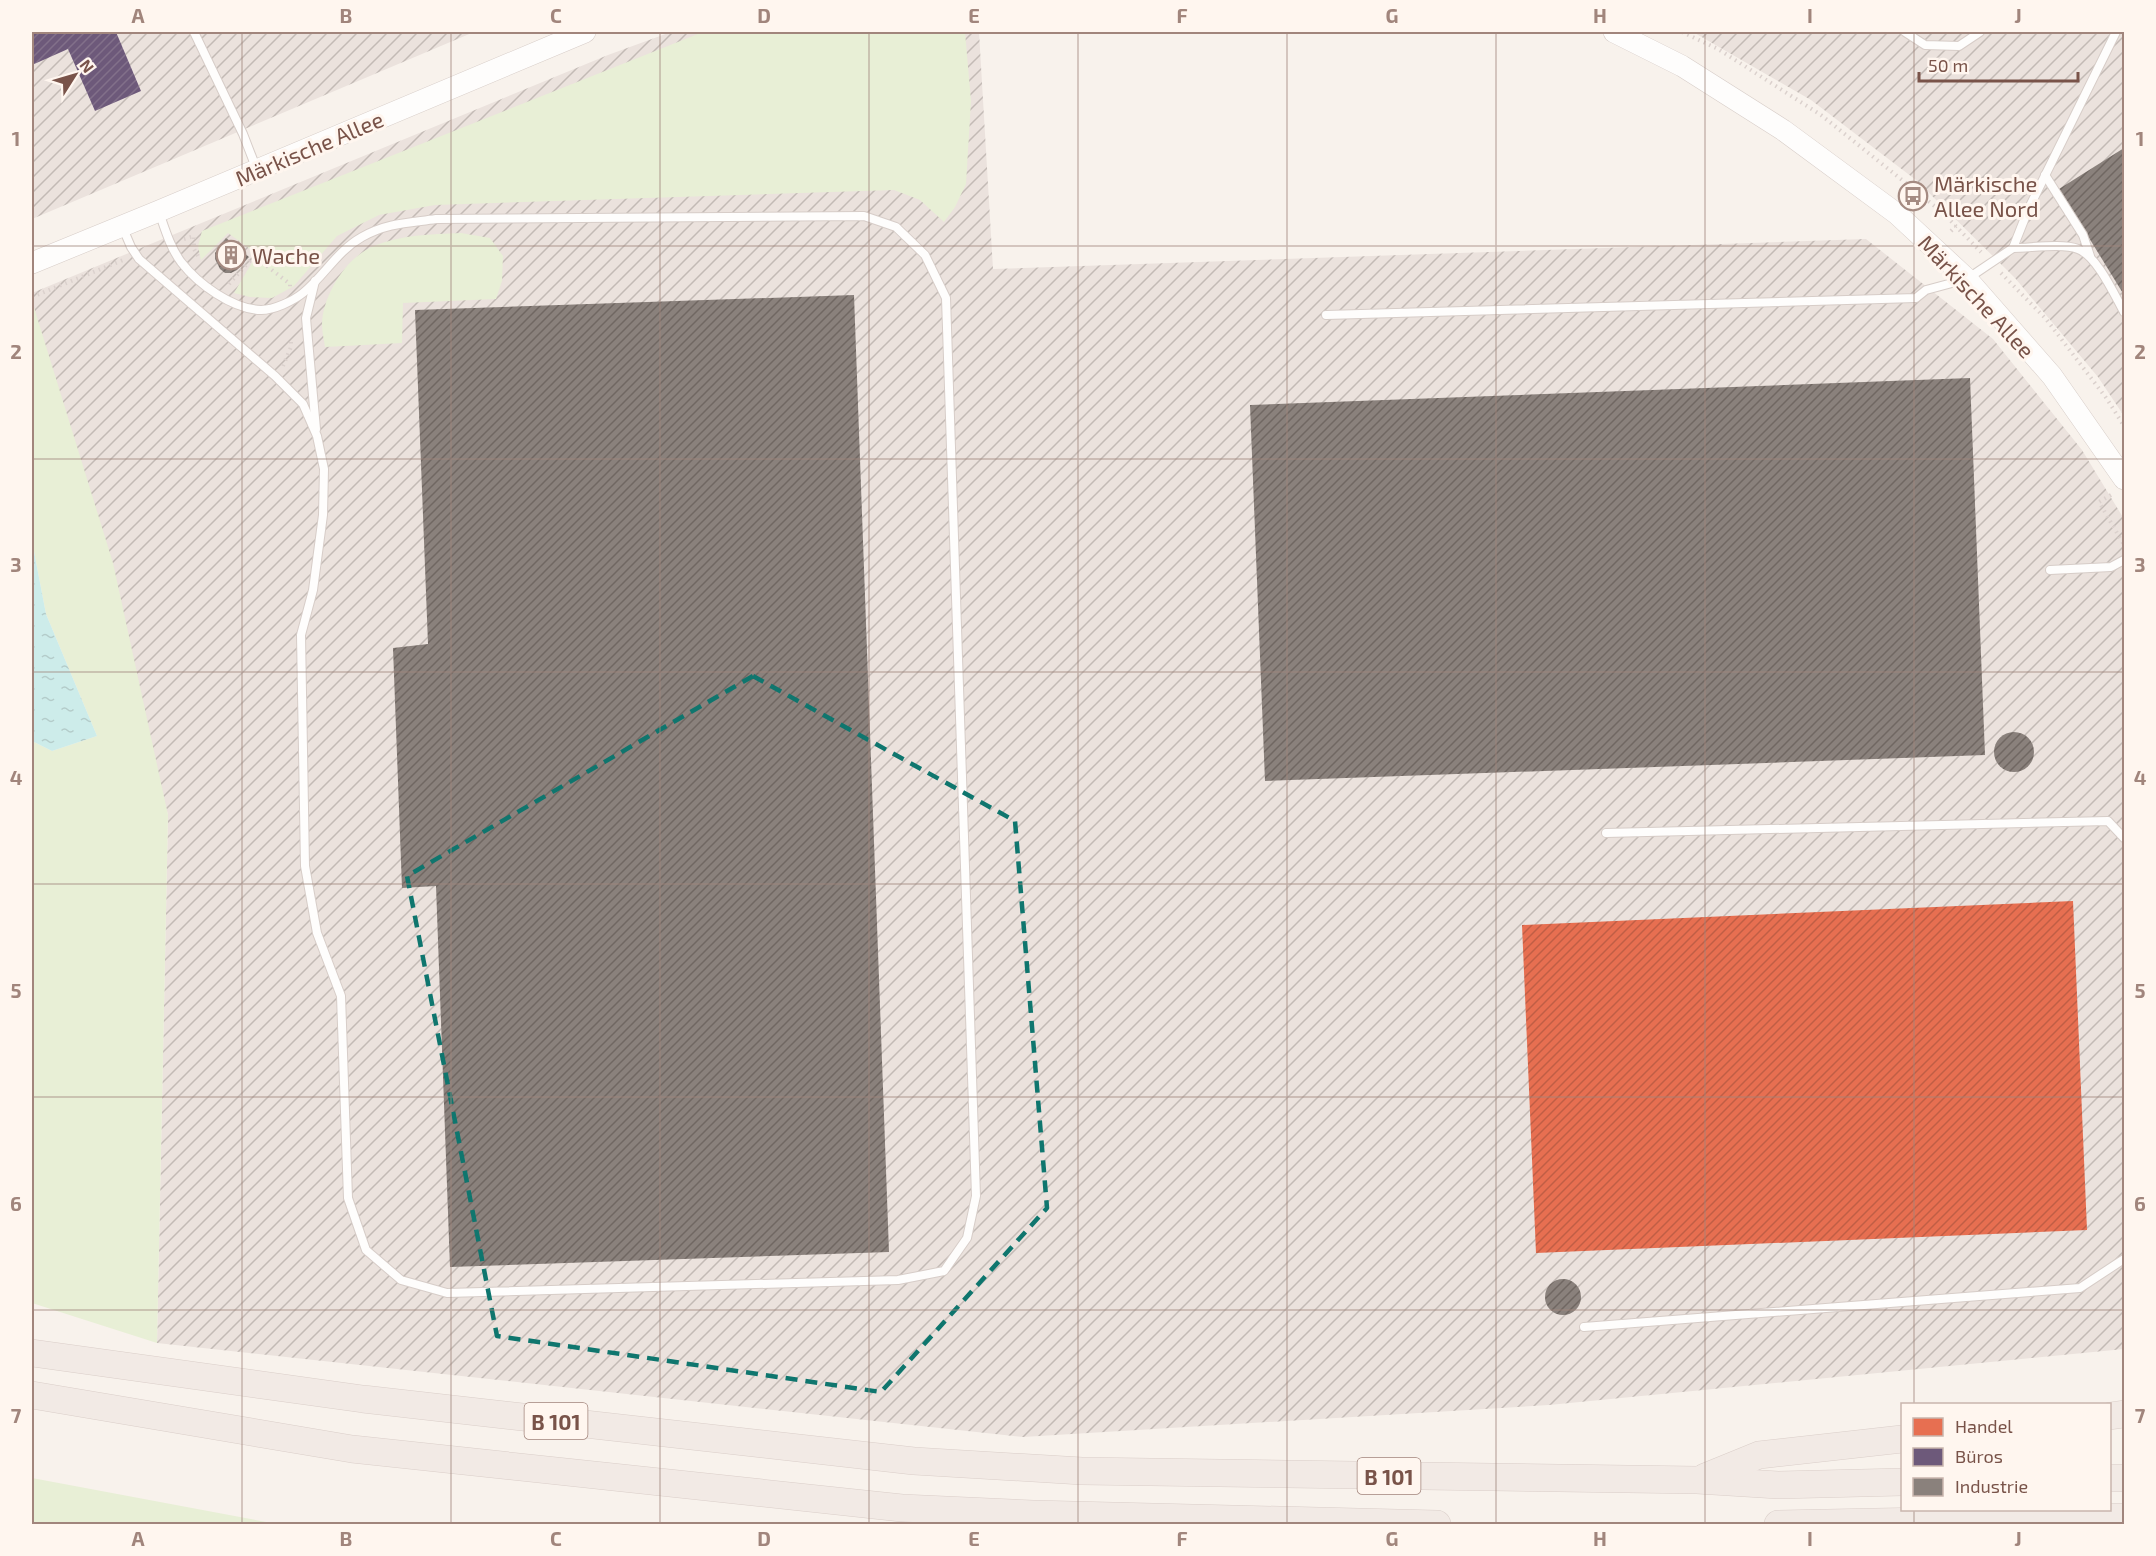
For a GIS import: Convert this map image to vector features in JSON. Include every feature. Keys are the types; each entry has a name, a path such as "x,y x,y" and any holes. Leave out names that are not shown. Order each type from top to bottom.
{"highway":[{"name":"B 101","path":"32,1353 363,1399 914,1461 1093,1471 1697,1480 1778,1485 1901,1482"},
{"name":"B 101","path":"32,1395 352,1449 902,1508 1034,1514 1437,1524"},
{"path":"1697,1480 1759,1455 1901,1439"},
{"path":"1778,1524 2124,1517"}],"street":[{"name":"Märkische Allee","path":"32,263 159,212 585,32"},
{"name":"Märkische Allee","path":"1614,32 1682,66 1783,130 1898,214 1967,279 2052,376 2105,448 2121,485"}],"lane":[{"path":"194,32 243,134 257,170"},
{"path":"1905,32 1925,45 1959,46 1980,32"},
{"path":"1326,315 1916,298 1926,290 1967,279 2013,248 2045,175 2116,32"},
{"path":"2045,175 2083,235 2090,256 2124,312"},
{"path":"122,226 136,255 275,376 303,404 316,436 324,469 323,514 314,590 301,635 305,866 317,933 341,996 348,1198 366,1250 401,1280 447,1293 898,1280 944,1271 967,1238 976,1196 946,298 925,255 896,227 864,216 436,219 385,225 362,237 344,248 302,294 287,303 262,310 236,304 195,277 180,261 170,243 159,212"},
{"path":"2013,248 2077,248 2090,256"},
{"path":"315,281 306,318 316,436"},
{"path":"2050,570 2111,567 2124,560"},
{"path":"1606,833 2108,821 2124,838"},
{"path":"1584,1326 2080,1288 2124,1259"}],"path":[{"path":"1913,196 1916,192"},
{"path":"1951,231 1956,226"},
{"path":"170,243 194,236"},
{"path":"32,297 136,255"},
{"path":"2121,485 2099,502 2124,545"}],"highlighted area":[{"path":"753,676 1015,821 1047,1208 881,1392 497,1336 407,876"}],"shaded area":[{"path":"32,32 474,32 32,219"},
{"path":"671,32 979,32 993,269 1866,239 1993,339 2082,450 2124,519 2124,1349 1549,1405 1023,1437 157,1343 168,815 32,301 32,293 608,55"},
{"path":"1693,32 2124,32 2124,416 2098,377 2015,278 1916,180 1811,100"}],"green space":[{"path":"703,32 965,32 971,101 966,184 955,207 944,222 920,200 894,190 435,205 379,215 337,236 294,286 272,298 250,297 234,293 257,254 228,233 201,260 198,246 202,231"},
{"path":"461,233 490,238 503,256 502,281 496,299 403,303 402,343 325,347 323,313 338,278 354,259 374,246 395,239"},
{"path":"32,301 113,563 168,815 157,1343 32,1303 32,741 52,751 97,736 46,614 32,541"},
{"path":"32,1478 277,1524 32,1524"}],"water":[{"path":"32,541 46,614 97,736 52,751 32,741"}],"building: Handel":[{"path":"2073,901 2087,1230 1536,1253 1522,925"}],"building: Büros":[{"path":"32,32 116,32 141,91 95,111 68,49 32,65"}],"building: Industrie":[{"path":"2124,148 2124,295 2059,189"},
{"name":"Wache","path":"226,238 249,257 231,273 225,273 220,269 215,259 215,253"},
{"path":"854,295 889,1252 450,1267 436,886 402,888 393,648 428,644 415,310"},
{"path":"1970,378 1985,755 1265,781 1250,405"},
{"path":"2014,732 2028,738 2034,752 2028,766 2014,772 2000,766 1994,752 2000,738"},
{"path":"1563,1279 1576,1284 1581,1297 1576,1310 1563,1315 1550,1310 1545,1297 1550,1284"}],"place":[{"name":"Märkische Allee Nord","path":"1913,196"},
{"name":"Wache","path":"231,255"}]}
